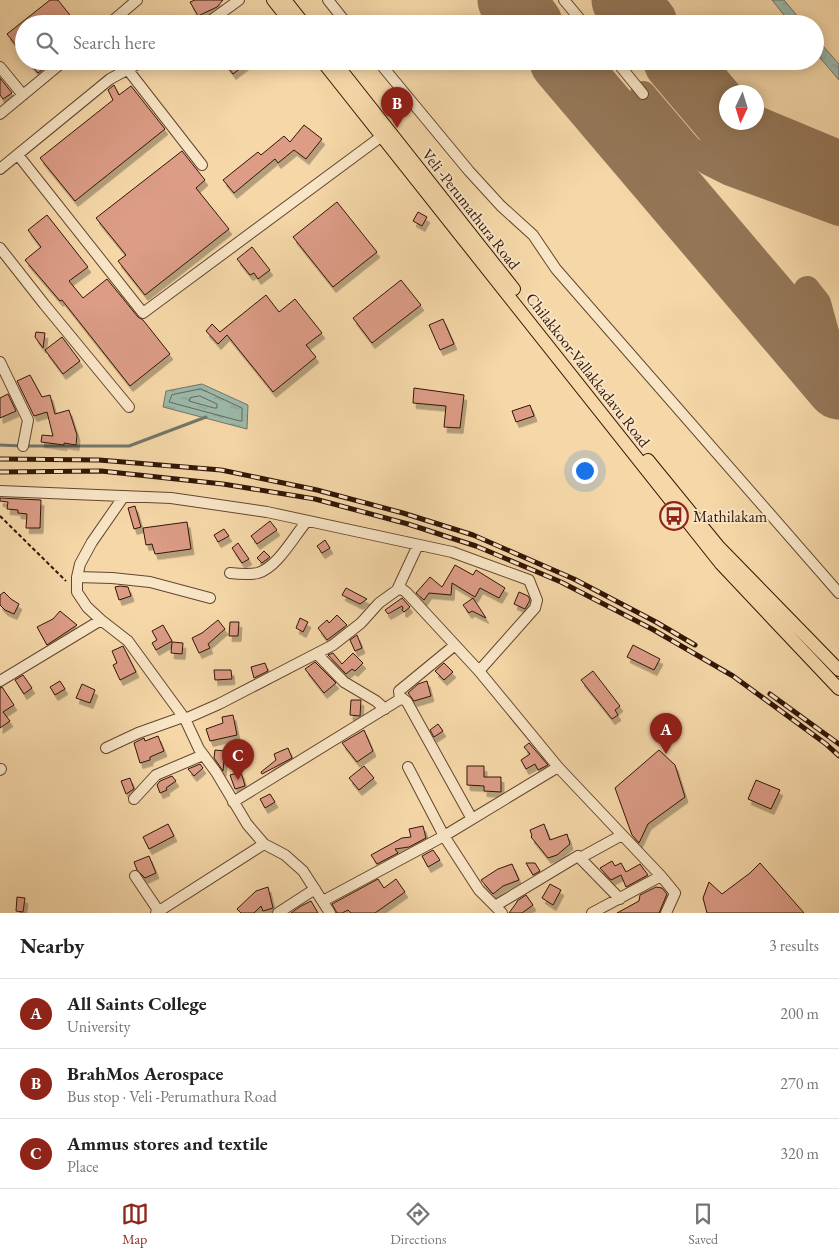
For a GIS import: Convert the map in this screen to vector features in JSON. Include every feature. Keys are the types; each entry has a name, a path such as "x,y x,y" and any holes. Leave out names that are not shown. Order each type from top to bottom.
{"main road":[{"path":"273,0 285,15"},
{"path":"284,0 296,15"},
{"name":"Chilakkoor-Vallakkadavu Road","path":"329,70 721,564 839,689"},
{"name":"Veli -Perumathura Road","path":"341,70 719,547 839,670"}],"street":[{"path":"120,15 137,0"},
{"path":"218,15 239,0"},
{"path":"328,0 340,15"},
{"path":"564,0 576,15"},
{"path":"0,67 23,95"},
{"path":"0,114 53,70"},
{"path":"0,169 110,79 128,70 202,164"},
{"path":"385,70 447,146 501,206 533,235 556,269 839,593"},
{"path":"623,70 643,94"},
{"path":"18,155 143,313 382,136"},
{"path":"0,248 129,407"},
{"path":"0,362 28,420 23,446"},
{"path":"0,491 171,498 267,512 452,552 529,580 537,600 535,608 480,671"},
{"path":"124,496 92,542 80,564 77,577 78,592 87,607 128,641 184,718 204,755 247,824 264,844 285,855 302,872 330,913"},
{"path":"230,573 259,573 273,563 292,543 307,521"},
{"path":"106,748 138,732 184,718 219,704 333,645 361,623 379,603 397,590 418,545"},
{"path":"77,577 150,582 210,598"},
{"path":"397,590 402,589 407,593 480,671 558,767 661,876 675,893 666,913"},
{"path":"0,681 101,620"},
{"path":"400,699 399,691 455,645"},
{"path":"317,654 344,682 376,701 385,709"},
{"path":"233,802 400,699 404,699 472,820"},
{"path":"134,799 156,775 204,755"},
{"path":"408,767 444,836 479,890 498,909 575,856 578,856 620,899"},
{"path":"323,901 444,836 558,767"},
{"path":"580,858 622,835"},
{"path":"135,876 158,912 264,844"},
{"path":"592,913 661,876"},
{"path":"278,913 315,889"}],"path":[{"path":"0,516 78,592"}],"water":[{"path":"772,0 784,0 796,15 784,15"},
{"path":"824,47 839,64 839,80 824,62"},
{"path":"202,384 248,405 247,429 163,407 166,391"}],"building":[{"path":"50,0 58,0 70,15 31,15"},
{"path":"195,0 223,0 217,7 200,15 197,15 190,2"},
{"path":"15,28 15,44 7,34"},
{"path":"230,70 238,70 233,74"},
{"path":"0,78 12,93 3,99 0,95"},
{"path":"114,85 119,95 131,86 165,129 75,201 40,158 113,100 108,90"},
{"path":"304,125 322,139 306,159 294,150 278,163 275,159 234,193 223,180 258,152 261,155 284,136 290,142"},
{"path":"182,151 205,180 196,188 229,229 145,295 118,261 126,255 96,218"},
{"path":"337,202 377,252 333,287 293,237"},
{"path":"418,212 427,217 422,226 413,221"},
{"path":"47,215 88,267 69,281 83,298 107,279 170,354 130,386 62,300 60,301 25,260 41,247 28,230"},
{"path":"252,247 270,270 258,279 254,273 250,275 237,259"},
{"path":"401,280 421,305 372,343 353,318"},
{"path":"266,295 279,312 295,299 322,333 306,345 316,357 273,392 227,335 218,344 206,331 212,324 220,332"},
{"path":"443,319 454,344 440,350 429,325"},
{"path":"36,332 45,333 43,348 35,337"},
{"path":"62,337 80,361 63,374 45,350"},
{"path":"30,375 42,397 50,395 55,414 69,410 77,435 76,445 41,442 42,435 53,436 47,412 34,416 17,381"},
{"path":"414,388 464,395 460,428 444,427 446,406 413,403"},
{"path":"8,394 16,411 0,418 0,398"},
{"path":"530,405 534,416 516,422 512,411"},
{"path":"0,498 41,500 40,528 26,528 27,514 18,513 18,510 7,509 8,502 0,501"},
{"path":"135,506 141,527 134,529 128,508"},
{"path":"270,521 277,530 257,544 251,536"},
{"path":"187,522 191,549 155,554 152,544 146,545 143,528"},
{"path":"224,529 229,536 218,542 214,535"},
{"path":"325,540 330,548 322,553 317,546"},
{"path":"238,543 249,559 242,563 232,548"},
{"path":"264,551 270,557 262,563 257,558"},
{"path":"455,565 473,575 476,570 505,588 499,598 480,588 475,597 452,583 451,595 429,593 424,600 416,593 430,577 442,587"},
{"path":"115,587 128,587 131,596 119,600"},
{"path":"346,588 367,599 360,604 342,595"},
{"path":"4,592 19,604 14,614 5,610 0,605 0,595"},
{"path":"519,592 528,596 530,600 525,609 514,604"},
{"path":"402,598 410,607 404,612 402,606 388,614 385,610"},
{"path":"473,598 486,618 472,611 469,613 463,605"},
{"path":"60,611 77,625 47,645 37,627 53,619"},
{"path":"337,615 347,625 327,640 318,628 327,620 329,623"},
{"path":"300,618 308,622 303,632 296,628"},
{"path":"218,620 225,629 208,644 210,648 199,653 192,638 202,633"},
{"path":"230,622 239,622 238,636 229,636"},
{"path":"163,625 172,641 156,650 152,643 157,640 152,631"},
{"path":"357,635 362,648 355,651 350,640"},
{"path":"172,642 183,643 182,654 171,653"},
{"path":"633,645 660,659 654,670 627,657"},
{"path":"123,646 136,672 120,680 113,665 117,663 112,651"},
{"path":"333,653 342,664 353,653 363,663 355,671 352,669 346,674 328,655"},
{"path":"315,662 336,683 324,693 305,669"},
{"path":"265,663 268,671 254,678 251,667"},
{"path":"444,663 453,672 444,680 435,671"},
{"path":"214,670 231,670 232,679 215,680"},
{"path":"593,671 620,706 615,710 618,715 612,719 581,680"},
{"path":"23,675 32,688 24,694 15,680"},
{"path":"60,681 65,689 55,695 50,687"},
{"path":"427,681 431,696 414,701 408,693 418,684"},
{"path":"82,684 95,690 90,703 76,698"},
{"path":"2,687 14,705 3,712 10,721 0,728 0,688"},
{"path":"351,700 361,700 360,716 350,715"},
{"path":"233,715 237,735 210,741 206,729 223,723 222,717"},
{"path":"438,724 443,731 434,737 430,730"},
{"path":"364,730 373,751 357,762 342,743"},
{"path":"158,736 164,751 150,757 150,760 140,763 134,743 144,738 145,741"},
{"path":"529,743 548,765 538,770 535,764 526,769 521,760 530,754 524,747"},
{"path":"288,748 292,758 262,774 261,772 276,760 274,754"},
{"path":"215,750 225,751 223,771 214,758"},
{"path":"659,750 675,765 685,797 648,824 639,843 632,835 615,788"},
{"path":"200,764 203,768 194,776 188,769"},
{"path":"364,766 374,778 359,790 349,778"},
{"path":"467,766 484,766 484,777 501,777 501,792 484,791 484,786 467,785"},
{"path":"241,772 245,786 235,789 230,775"},
{"path":"172,776 176,781 166,788 167,790 160,793 157,785 160,781"},
{"path":"130,778 134,789 126,794 121,781"},
{"path":"756,780 780,790 771,809 748,799"},
{"path":"270,794 275,802 265,808 260,799"},
{"path":"168,824 174,836 149,849 143,837"},
{"path":"544,824 550,840 567,834 570,844 557,855 548,858 531,837 530,830"},
{"path":"423,826 426,838 409,847 395,849 398,853 377,864 371,855 402,838 411,837 409,829"},
{"path":"433,850 440,860 428,867 422,856"},
{"path":"149,856 156,873 145,878 137,870 134,862"},
{"path":"612,861 615,866 621,863 626,872 640,864 648,875 626,887 621,875 611,880 600,868"},
{"path":"526,863 535,863 540,871 533,875"},
{"path":"760,863 804,913 707,913 703,898 709,882 722,894"},
{"path":"512,864 519,880 503,886 493,894 481,880 498,869"},
{"path":"378,879 384,888 396,879 405,892 375,913 351,913 348,910 337,913 332,904"},
{"path":"550,884 561,890 553,905 542,898"},
{"path":"268,887 273,908 263,911 261,906 254,913 241,913 237,909 256,891"},
{"path":"656,887 662,888 667,894 659,913 617,913 639,901 640,895"},
{"path":"526,895 533,905 522,913 509,913 517,901"},
{"path":"17,897 25,898 23,912 16,911"},
{"path":"311,901 318,913 291,913 301,906"}],"waterway":[{"path":"0,445 129,446 206,417"}],"taxiway":[{"path":"643,94 689,148 708,162 730,173 839,213"},
{"path":"807,289 818,303 827,336 839,357"}],"runway":[{"path":"510,0 522,15"},
{"path":"624,0 637,15"},
{"path":"570,70 839,387"},
{"path":"684,70 719,112"},
{"path":"735,130 839,174"}],"railway":[{"path":"0,459 99,460 221,470 317,490 403,513 473,535 574,579 656,622 695,645"},
{"path":"0,472 101,471 223,484 315,499 408,524 476,546 561,582 652,629 733,676 826,744 839,756"},
{"path":"770,694 839,744"}],"place":[{"name":"BrahMos Aerospace","path":"397,128"},
{"name":"Mathilakam","path":"674,516"},
{"name":"All Saints College","path":"666,754"},
{"name":"Ammus stores and textile","path":"238,780"}]}
